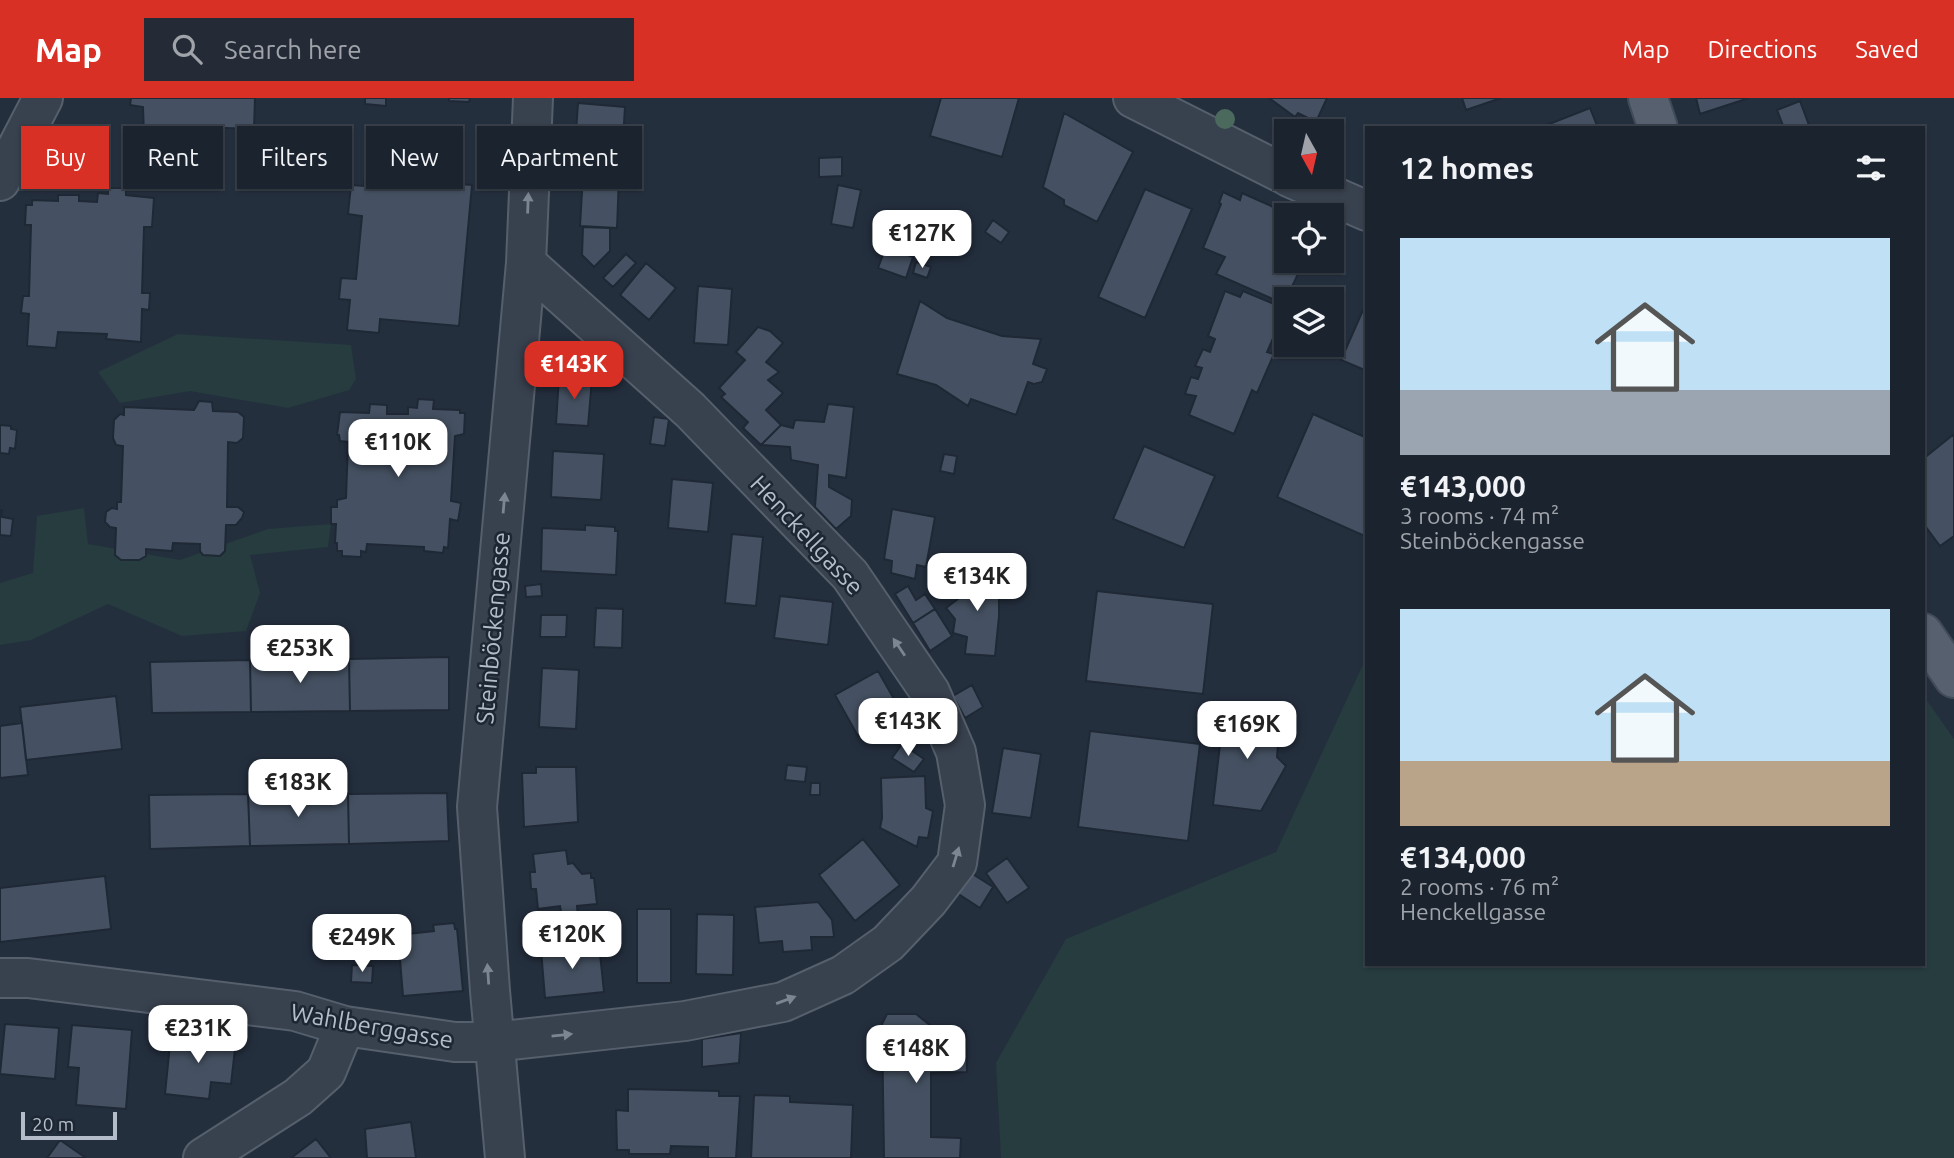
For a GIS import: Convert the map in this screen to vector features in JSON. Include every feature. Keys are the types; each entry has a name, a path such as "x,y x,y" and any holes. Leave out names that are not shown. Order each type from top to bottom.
{"main road":[{"path":"1648,98 1657,126"},
{"path":"1925,636 1954,678"}],"street":[{"path":"0,181 43,98"},
{"name":"Steinböckengasse","path":"505,1158 477,807 526,263 533,98"},
{"path":"1138,100 1274,169"},
{"path":"1317,189 1365,210"},
{"name":"Henckellgasse","path":"494,1042 685,1021 783,1002 843,975 888,943 928,901 957,863 965,805 956,752 930,692 850,575 690,410 526,263"},
{"name":"Wahlberggasse","path":"0,978 41,979 295,1011 345,1026 455,1042 494,1042"},
{"path":"202,1158 298,1097 326,1072 345,1026"}],"green space":[{"path":"178,334 351,345 356,379 349,390 288,408 190,391 120,403 98,372"},
{"path":"84,508 88,544 180,560 268,529 331,524 328,547 250,555 260,593 246,631 182,636 108,604 31,640 0,645 0,583 33,573 37,516"},
{"path":"1365,660 1365,966 1925,966 1925,698 1954,739 1954,1158 1001,1158 996,1063 1066,939 1276,852"}],"building":[{"path":"131,98 255,98 254,126 237,126 237,128 144,126 143,107 130,105"},
{"path":"365,98 386,98 386,106 365,104"},
{"path":"449,98 470,98 469,102 449,101"},
{"path":"941,98 1019,98 1002,157 930,136"},
{"path":"1269,98 1327,98 1317,119 1310,119 1298,113 1295,117"},
{"path":"1462,98 1501,98 1466,110"},
{"path":"1696,98 1749,98 1700,114"},
{"path":"1800,101 1809,126 1783,126 1777,110"},
{"path":"578,103 625,107 624,124 630,125 630,126 576,126"},
{"path":"1590,108 1597,126 1544,126"},
{"path":"1064,113 1133,152 1097,222 1064,205 1064,200 1043,187"},
{"path":"842,157 842,176 819,177 819,158"},
{"path":"365,176 366,189 463,189 463,184 472,185 459,326 380,319 379,333 347,330 350,300 339,299 341,278 356,279 362,216 348,214 351,189 352,185 364,186"},
{"path":"838,185 861,190 853,228 831,224"},
{"path":"109,188 123,188 126,189 126,195 154,198 152,227 144,227 142,293 150,293 149,310 142,309 141,342 106,339 107,334 58,332 56,348 27,346 29,314 21,313 23,296 29,296 31,225 25,225 26,205 32,205 32,200 58,201 58,195 79,195 79,201 97,202 98,193 108,194"},
{"path":"582,189 619,189 617,228 580,226"},
{"path":"1145,189 1192,209 1145,318 1098,297"},
{"path":"1223,192 1240,200 1242,193 1274,207 1274,273 1298,273 1292,287 1274,287 1274,300 1216,274 1225,257 1203,248 1221,204 1219,203"},
{"path":"993,220 1009,232 1001,243 985,232"},
{"path":"583,227 610,228 610,251 594,267 582,255"},
{"path":"886,247 913,257 906,278 878,268"},
{"path":"626,254 636,263 613,287 603,278"},
{"path":"916,262 931,267 927,278 913,273"},
{"path":"646,263 676,288 649,320 620,295"},
{"path":"698,286 732,289 728,345 694,343"},
{"path":"1225,291 1240,297 1243,291 1274,304 1274,336 1267,352 1274,354 1257,393 1252,390 1234,434 1189,415 1196,396 1185,394 1191,377 1198,379 1202,368 1195,366 1203,349 1210,352 1215,339 1208,336"},
{"path":"920,301 947,318 1002,336 1041,339 1033,364 1047,369 1042,382 1028,382 1016,415 971,399 968,406 936,385 897,374"},
{"path":"1365,306 1365,370 1341,360"},
{"path":"758,327 770,331 783,343 766,362 779,372 768,380 783,393 766,410 781,425 761,445 743,428 748,422 721,397 725,394 719,388 745,360 736,352"},
{"path":"559,377 592,379 588,426 556,424"},
{"path":"418,399 434,400 433,409 460,410 460,413 465,413 464,434 455,436 451,501 461,503 458,521 450,519 448,548 444,547 443,553 424,551 424,547 367,544 366,552 361,551 361,557 342,556 342,551 337,551 335,543 336,524 331,524 331,507 337,507 337,500 346,498 348,442 340,441 337,435 340,412 369,413 370,404 387,405 387,414 408,414 408,407 417,408"},
{"path":"199,401 212,402 213,411 238,412 244,417 243,438 237,443 228,442 227,507 238,507 244,512 242,518 236,525 226,525 225,551 220,556 203,555 200,544 173,543 172,551 146,549 146,556 139,560 121,560 115,555 116,528 105,522 106,512 112,508 117,509 117,502 121,502 123,446 116,445 113,438 114,420 120,414 124,415 124,407 194,410"},
{"path":"828,404 854,407 846,478 829,475 829,487 852,500 851,516 836,529 815,507 818,465 791,460 790,447 761,445 781,425 793,428 795,420 824,422"},
{"path":"1313,414 1365,437 1365,536 1277,497"},
{"path":"654,417 669,419 665,446 650,444"},
{"path":"0,425 11,426 11,429 17,430 15,449 10,448 9,454 0,453"},
{"path":"1954,434 1954,536 1940,546 1925,526 1925,457"},
{"path":"1144,446 1215,476 1184,548 1113,519"},
{"path":"553,451 604,454 601,500 551,497"},
{"path":"944,454 957,456 954,474 940,471"},
{"path":"672,479 713,483 708,532 668,528"},
{"path":"892,509 935,517 926,567 917,565 915,579 891,573 892,561 884,559"},
{"path":"0,510 2,517 13,519 11,536 0,535"},
{"path":"585,525 615,527 615,531 618,531 616,575 541,571 542,528 585,530"},
{"path":"732,534 763,537 756,606 725,603"},
{"path":"982,565 999,587 995,656 965,654 967,637 953,633 955,619 946,608 958,599 961,579"},
{"path":"541,584 542,596 526,597 525,586"},
{"path":"908,586 916,600 925,594 935,609 913,623 895,594"},
{"path":"1097,591 1213,604 1203,694 1086,681"},
{"path":"780,596 833,602 828,645 774,638"},
{"path":"596,608 623,609 622,648 594,647"},
{"path":"935,609 952,636 930,651 913,623"},
{"path":"541,615 567,615 566,637 540,637"},
{"path":"449,657 449,710 350,711 349,659"},
{"path":"349,659 350,711 251,712 250,660"},
{"path":"250,660 251,712 152,713 150,662"},
{"path":"542,668 579,670 576,729 539,727"},
{"path":"878,671 906,720 876,737 871,728 858,736 835,695"},
{"path":"972,685 983,707 965,718 953,696"},
{"path":"116,696 122,749 26,760 20,707"},
{"path":"1224,710 1272,716 1269,727 1279,731 1277,757 1286,766 1261,811 1213,805"},
{"path":"22,723 28,775 0,778 0,726"},
{"path":"1090,731 1200,744 1188,841 1078,827"},
{"path":"902,744 924,759 914,772 892,758"},
{"path":"1003,748 1041,754 1031,818 992,813"},
{"path":"787,765 807,767 805,782 785,780"},
{"path":"536,767 576,767 578,822 524,827 522,773 536,773"},
{"path":"925,776 926,808 933,811 928,838 919,837 917,847 880,828 881,778"},
{"path":"811,783 820,783 820,795 810,795"},
{"path":"447,793 449,841 349,844 348,794"},
{"path":"248,794 250,846 150,849 149,795"},
{"path":"248,794 348,794 349,844 250,846"},
{"path":"863,839 900,885 855,921 819,875"},
{"path":"566,850 568,864 573,863 582,874 591,873 591,878 594,878 597,904 577,906 578,917 562,918 560,906 538,909 536,889 531,889 530,872 535,872 533,854"},
{"path":"1007,858 1029,888 1007,903 986,873"},
{"path":"971,873 993,887 980,908 957,893"},
{"path":"105,876 111,929 0,942 0,888"},
{"path":"818,902 832,920 834,937 811,937 812,950 783,952 782,941 759,943 755,907"},
{"path":"637,909 671,909 671,983 637,983"},
{"path":"697,914 734,915 733,975 696,974"},
{"path":"454,923 457,929 463,991 403,996 398,935 434,931 433,925"},
{"path":"599,944 604,992 545,998 541,950"},
{"path":"352,965 373,966 372,983 351,982"},
{"path":"887,1014 916,1014 931,1026 931,1032 966,1031 967,1072 931,1073 931,1137 961,1138 960,1158 884,1158 882,1024"},
{"path":"5,1024 59,1028 55,1079 0,1074"},
{"path":"72,1025 132,1030 126,1109 76,1105 79,1068 68,1067"},
{"path":"741,1033 739,1063 702,1067 702,1039"},
{"path":"171,1034 236,1040 231,1084 211,1082 209,1099 165,1094"},
{"path":"628,1089 719,1091 719,1096 740,1096 736,1158 708,1158 708,1147 671,1146 670,1154 629,1154 629,1150 617,1150 616,1110 628,1111"},
{"path":"754,1095 790,1096 790,1102 853,1105 851,1158 751,1158"},
{"path":"411,1122 416,1158 367,1158 365,1129"},
{"path":"316,1139 331,1158 291,1158"},
{"path":"60,1140 86,1158 47,1158"}]}
